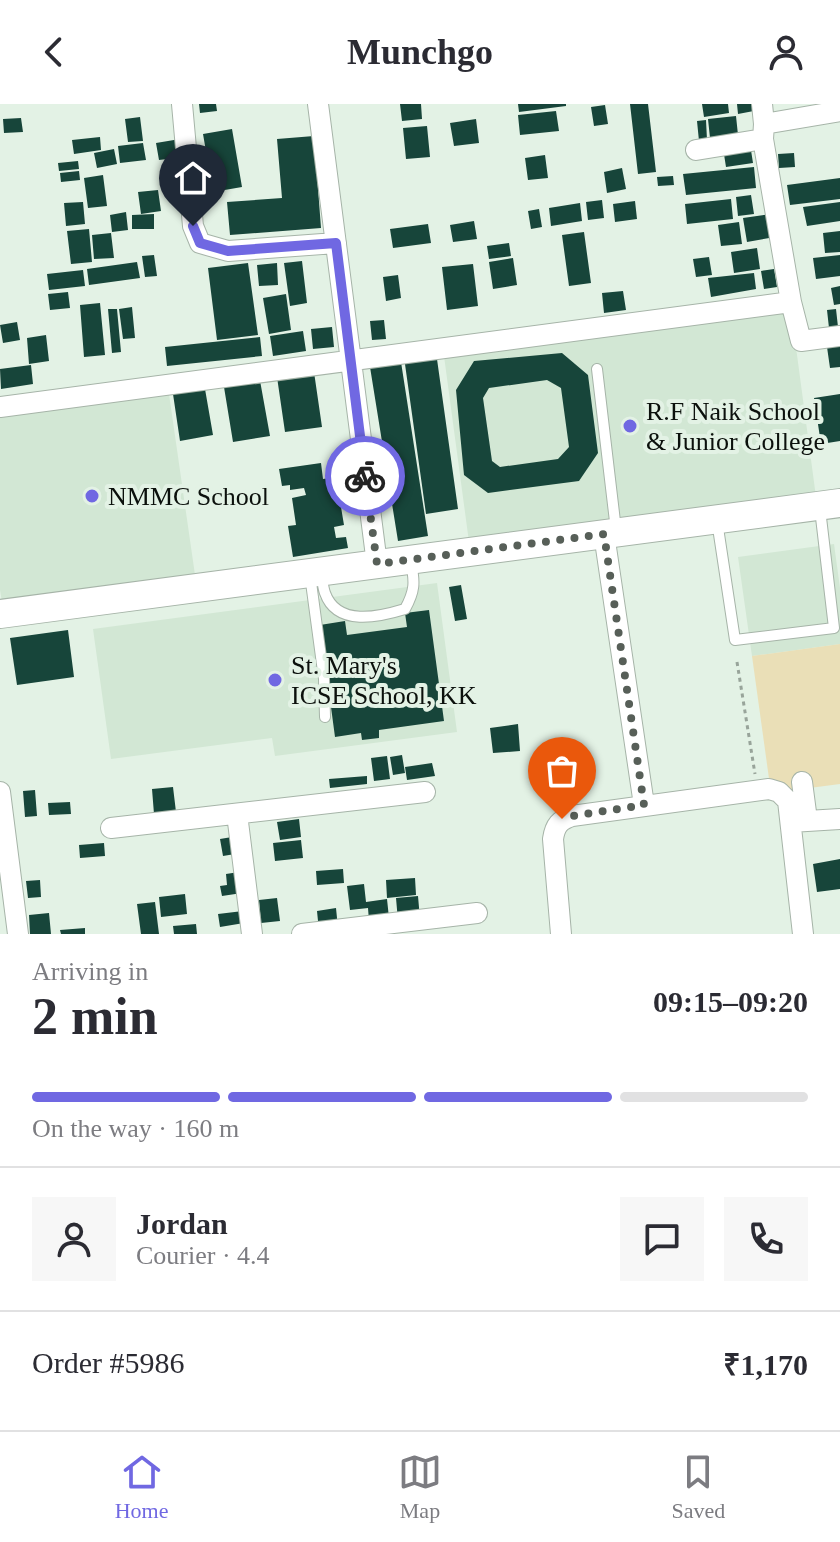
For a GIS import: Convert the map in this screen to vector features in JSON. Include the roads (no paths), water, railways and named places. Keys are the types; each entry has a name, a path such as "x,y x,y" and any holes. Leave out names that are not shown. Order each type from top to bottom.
{"street":[{"path":"182,104 193,226 200,243 228,251 336,243"},
{"path":"318,104 377,564"},
{"path":"696,150 763,122 840,111"},
{"path":"763,122 791,302 801,341 840,336"},
{"path":"0,407 791,302"},
{"path":"0,614 830,504"},
{"path":"610,533 644,805"},
{"path":"802,782 799,821 803,934"},
{"path":"561,934 553,839 556,826 562,819 769,789 779,792 788,801 799,821"},
{"path":"0,792 6,894 18,934"},
{"path":"111,828 425,792"},
{"path":"237,814 252,934"},
{"path":"799,821 840,819"},
{"path":"302,934 477,913"}],"lane":[{"path":"597,369 610,533"},
{"path":"717,519 735,640 834,628 830,504"},
{"path":"316,572 332,605 346,615 376,618 405,609 412,596 414,579 410,559"},
{"path":"316,572 325,717"}],"place":[{"name":"R.F Naik School & Junior College","path":"630,426"},
{"name":"NMMC School","path":"92,496"},
{"name":"St. Mary's ICSE School, KK","path":"275,680"}]}
